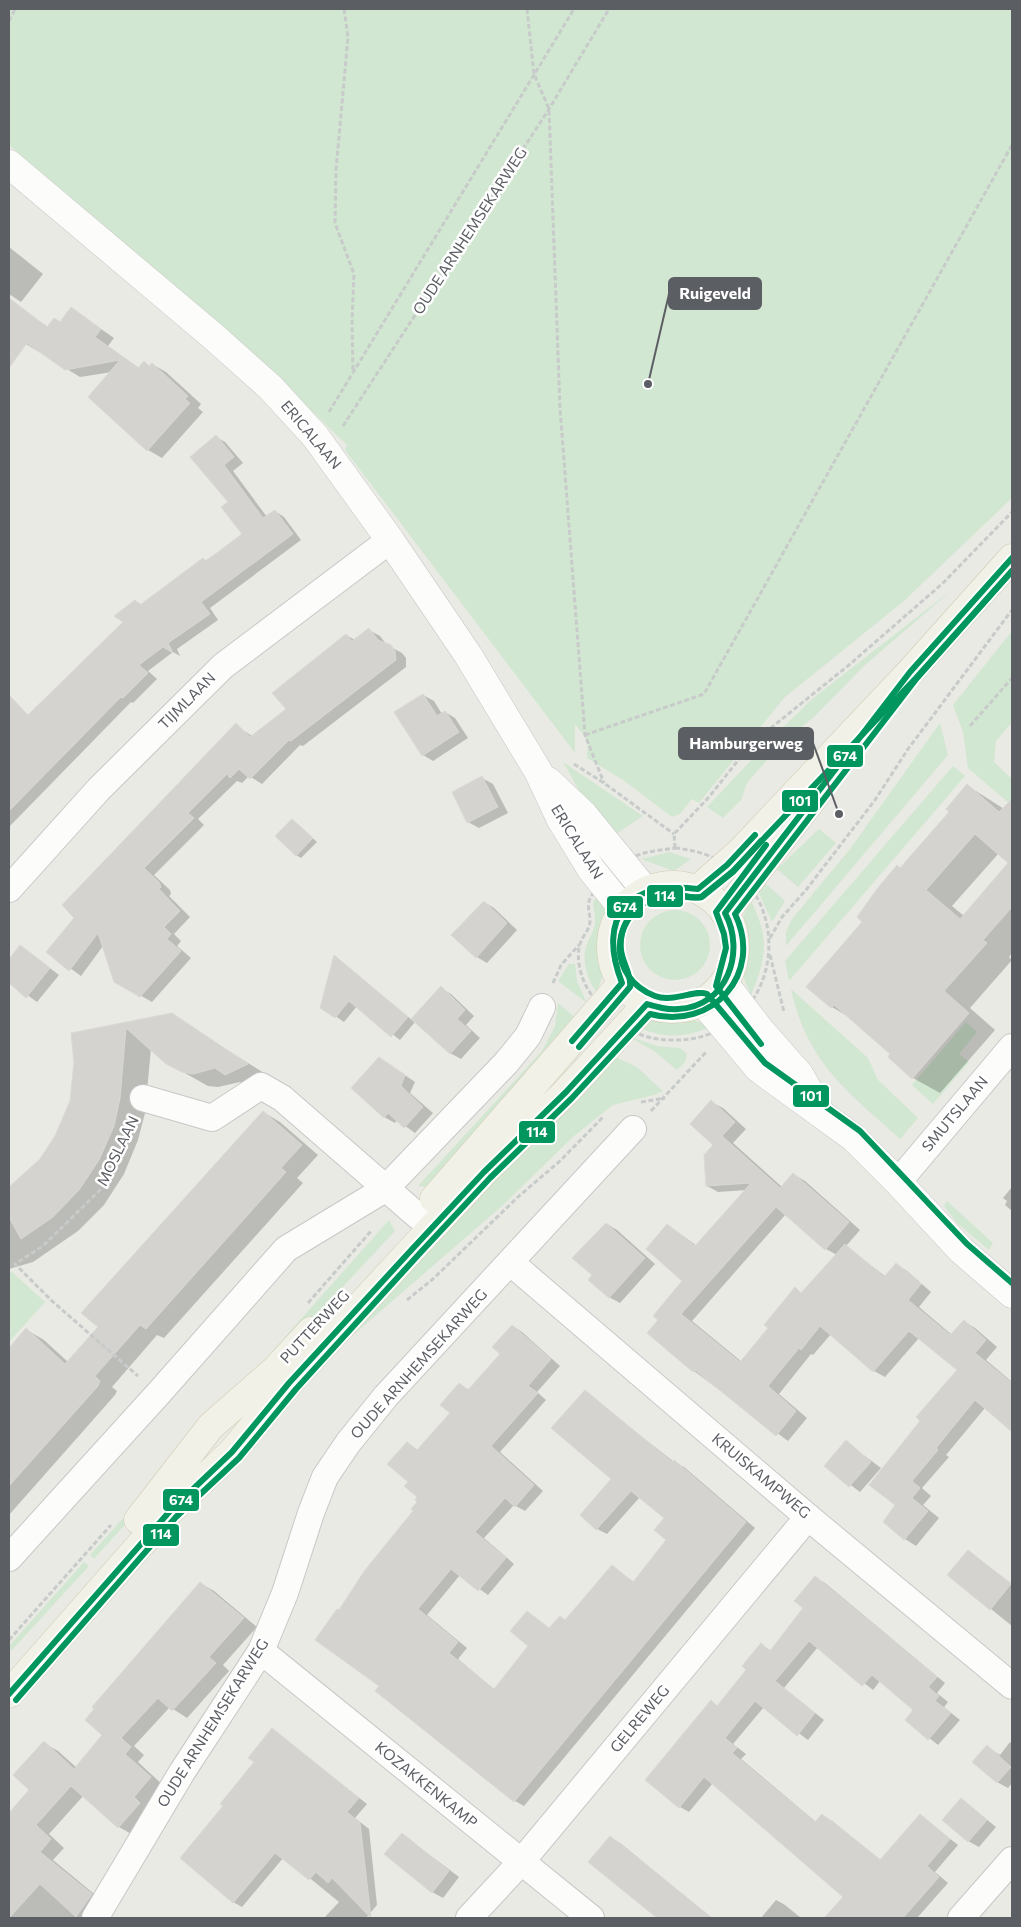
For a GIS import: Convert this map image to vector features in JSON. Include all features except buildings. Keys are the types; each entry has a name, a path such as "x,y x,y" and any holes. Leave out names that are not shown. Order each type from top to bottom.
{"main road":[{"path":"698,889 727,865 910,672 1012,558"},
{"path":"725,913 910,672"},
{"path":"680,884 698,889 713,899 725,913 733,929 736,947 733,964 724,983 702,1001 682,1009 664,1009 647,1004 633,996 622,984 612,963 610,940 614,925 623,909 646,890 662,885 680,884"},
{"name":"PUTTERWEG","path":"9,1669 158,1498 211,1426 275,1370 419,1217 622,984"},
{"name":"PUTTERWEG","path":"9,1694 170,1511 232,1452 289,1384 415,1246 484,1172 566,1092 647,1004"}],"street":[{"name":"ERICALAAN","path":"9,164 214,337 271,388 321,444 390,540 501,706 538,771 560,820 591,869 623,909"},
{"name":"TIJMLAAN","path":"9,889 99,788 223,666 390,540"},
{"name":"ERICALAAN","path":"538,771 584,815 646,890"},
{"path":"724,983 761,1031 799,1074 822,1112"},
{"path":"9,1558 286,1249 385,1189 506,1063 528,1036 547,998"},
{"path":"702,1001 759,1069 822,1112 854,1138 961,1250 1012,1294"},
{"name":"SMUTSLAAN","path":"898,1182 1012,1047"},
{"name":"MOSLAAN","path":"143,1098 212,1118 261,1086 282,1098 419,1217"},
{"name":"OUDE ARNHEMSEKARWEG","path":"94,1918 182,1772 261,1651 285,1593 311,1512 325,1477 348,1443 386,1396 633,1129"},
{"name":"KRUISKAMPWEG","path":"511,1263 808,1516 1012,1686"},
{"name":"GELREWEG","path":"469,1918 521,1862 808,1516"},
{"name":"KOZAKKENKAMP","path":"261,1651 591,1918"},
{"path":"962,1918 1012,1860"}],"path":[{"path":"9,21 15,9"},
{"path":"344,9 348,37 336,170 335,223 354,274 352,321 353,373"},
{"path":"527,9 534,74 549,109 560,408 585,735 604,782 674,834"},
{"name":"OUDE ARNHEMSEKARWEG","path":"321,444 353,373 574,9"},
{"name":"OUDE ARNHEMSEKARWEG","path":"321,444 549,109 609,9"},
{"path":"585,735 704,694 1012,145"},
{"path":"675,848 674,834 708,797 751,744 849,665 943,583 1012,512"},
{"path":"770,939 782,917 875,800 913,742 1012,610"},
{"path":"970,726 1012,678"},
{"path":"547,998 561,964 579,945 590,924 588,903"},
{"path":"665,1098 707,1051"},
{"name":"MOSLAAN","path":"143,1098 101,1190 43,1246 15,1264 52,1301 158,1394"}],"green space":[{"path":"9,9 1012,9 1012,498 904,601 784,698 699,803 692,799 680,814 672,817 623,780 587,758 588,741 575,724 575,753 345,450 347,445 256,357 9,145"},
{"path":"953,589 864,666 814,717 782,743 747,783 741,800 723,818 707,807 812,699"},
{"path":"1012,631 1012,722 996,741 994,762 1012,779 1012,806 968,768 963,732 953,705"},
{"path":"940,723 948,755 786,946 786,932 792,919 850,849"},
{"path":"563,762 643,816 616,834 580,792"},
{"path":"953,766 965,776 789,981 785,961"},
{"path":"819,829 836,843 798,887 777,869"},
{"path":"669,852 691,859 674,871 641,859"},
{"path":"763,881 785,901 772,922 757,889"},
{"path":"598,893 607,914 607,923 602,978 597,992 590,982 586,969 585,950 595,926 593,903"},
{"path":"750,898 761,924 764,946 761,969 751,995 744,979 742,921"},
{"path":"675,910 688,913 700,920 707,932 710,945 707,958 700,970 688,977 675,980 662,977 650,970 643,958 640,945 643,932 650,920 662,913"},
{"path":"569,964 575,964 577,981 587,1003 558,981"},
{"path":"791,989 868,1058 878,1080 918,1118 900,1139 846,1090 832,1074 807,1037 798,1015"},
{"path":"558,1003 578,1020 436,1188 418,1186 542,1051 555,1026"},
{"path":"656,1017 690,1018 710,1027 691,1034 674,1036 637,1027"},
{"path":"966,1022 977,1032 959,1054 969,1062 933,1104 912,1085"},
{"path":"628,1036 657,1046 680,1048 687,1054 685,1062 677,1070 654,1051"},
{"path":"614,1056 638,1068 663,1091 613,1105 573,1137 502,1206 337,1349 332,1346"},
{"path":"947,1201 993,1243 989,1250 957,1223 944,1206"},
{"path":"389,1220 395,1231 280,1354 243,1384"},
{"path":"12,1272 45,1302 9,1342 9,1274"},
{"path":"135,1505 139,1509 94,1559 90,1555"},
{"path":"84,1562 89,1566 11,1651 9,1646"}],"transit line":[{"name":"674","path":"9,1694 170,1511 232,1452 289,1383 415,1246 484,1172 566,1092 647,1004 670,1009 695,1006 709,999 720,988 728,975 732,960 731,928 725,913 910,672 1012,558"},
{"name":"114","path":"16,1700 176,1517 239,1458 296,1389 421,1252 490,1178 572,1098 650,1014 673,1017 694,1014 712,1006 727,993 737,976 743,957 742,936 735,914 917,678 1012,571"},
{"name":"101","path":"1012,571 916,678 733,871 701,897 665,894 652,898 638,908 628,920 622,934 620,949 622,963 629,976 640,988 655,996 669,998 697,993 707,994 765,1063 860,1131 967,1244 1012,1283"},
{"name":"674","path":"572,1041 622,983 615,960 613,939 616,922 624,908 637,897 653,890 674,887 698,889 727,865 755,835"},
{"name":"114","path":"579,1047 630,987 630,978 621,950 621,938 624,928 635,910 653,899 664,896 702,897 733,872 761,841"},
{"name":"101","path":"761,1044 716,986 726,948 724,934 716,912 766,845"}],"place":[{"name":"Ruigeveld","path":"648,384"},
{"name":"Hamburgerweg","path":"839,814"}]}
